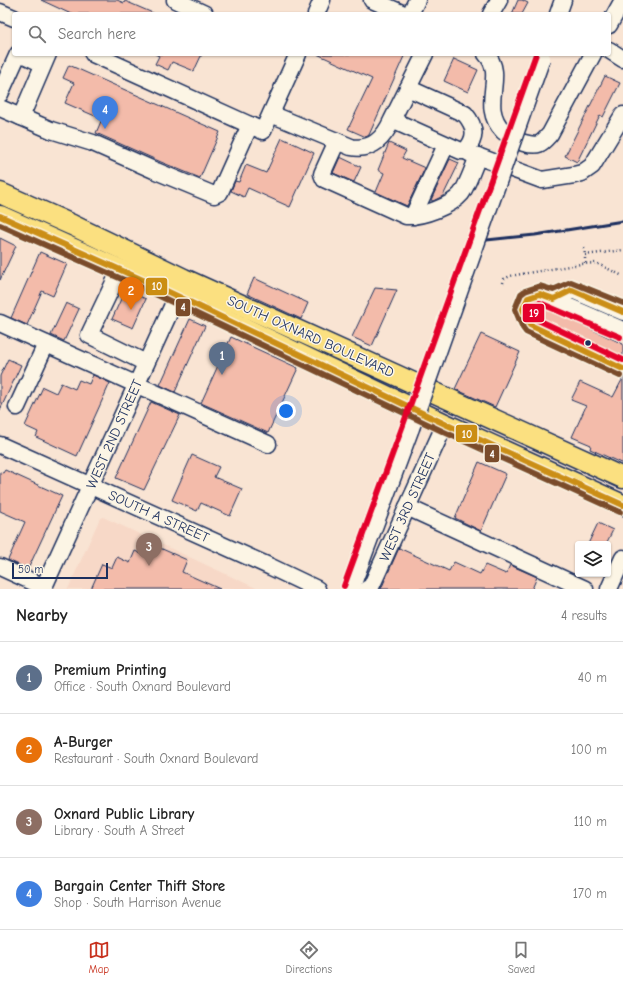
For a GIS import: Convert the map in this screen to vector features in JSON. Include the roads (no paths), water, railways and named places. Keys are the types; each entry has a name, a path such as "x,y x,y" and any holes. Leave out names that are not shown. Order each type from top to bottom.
{"main road":[{"name":"SOUTH OXNARD BOULEVARD","path":"0,193 72,225 181,287 445,424 623,505"},
{"name":"SOUTH OXNARD BOULEVARD","path":"0,216 120,270 181,287 623,478"}],"street":[{"path":"5,0 0,11 12,17"},
{"path":"175,0 201,12"},
{"path":"317,12 322,0"},
{"path":"372,0 399,12"},
{"path":"411,12 417,0"},
{"path":"559,12 563,0"},
{"path":"611,21 623,0"},
{"path":"611,51 623,59"},
{"path":"0,94 17,56"},
{"path":"21,117 46,59 32,56"},
{"path":"97,56 257,128"},
{"path":"0,108 51,130 93,143 214,195 220,192 257,128 271,114 296,56"},
{"path":"271,114 351,147 360,149 369,146 380,139 388,129 424,56"},
{"path":"488,56 491,60 494,69 492,108 494,118 508,135 521,142 533,145 538,145 550,134 592,56"},
{"name":"WEST 3RD STREET","path":"351,589 411,428 543,56"},
{"path":"337,141 322,174 324,178 406,216 413,216 438,209 461,194 472,154 470,146 473,128 471,121 465,114 408,88"},
{"path":"392,120 446,145 542,180 582,173 592,166 623,115"},
{"path":"473,135 483,129 494,118"},
{"path":"413,216 446,145"},
{"path":"120,270 90,335 146,363"},
{"name":"WEST 2ND STREET","path":"43,588 181,287"},
{"path":"554,300 572,290 623,312"},
{"path":"623,330 540,294 528,298 523,309 530,325 623,369"},
{"path":"0,323 268,444"},
{"path":"17,408 46,344"},
{"name":"WEST 3RD STREET","path":"367,589 371,586 445,424"},
{"name":"SOUTH A STREET","path":"0,445 317,589"},
{"path":"407,507 585,589"},
{"path":"609,589 623,558"},
{"path":"0,567 43,588"}],"railway":[{"path":"468,242 535,235 623,221"}],"place":[{"name":"Bargain Center Thift Store","path":"105,129"},
{"name":"A-Burger","path":"131,310"},
{"name":"Premium Printing","path":"222,375"},
{"name":"Oxnard Public Library","path":"149,566"}]}
